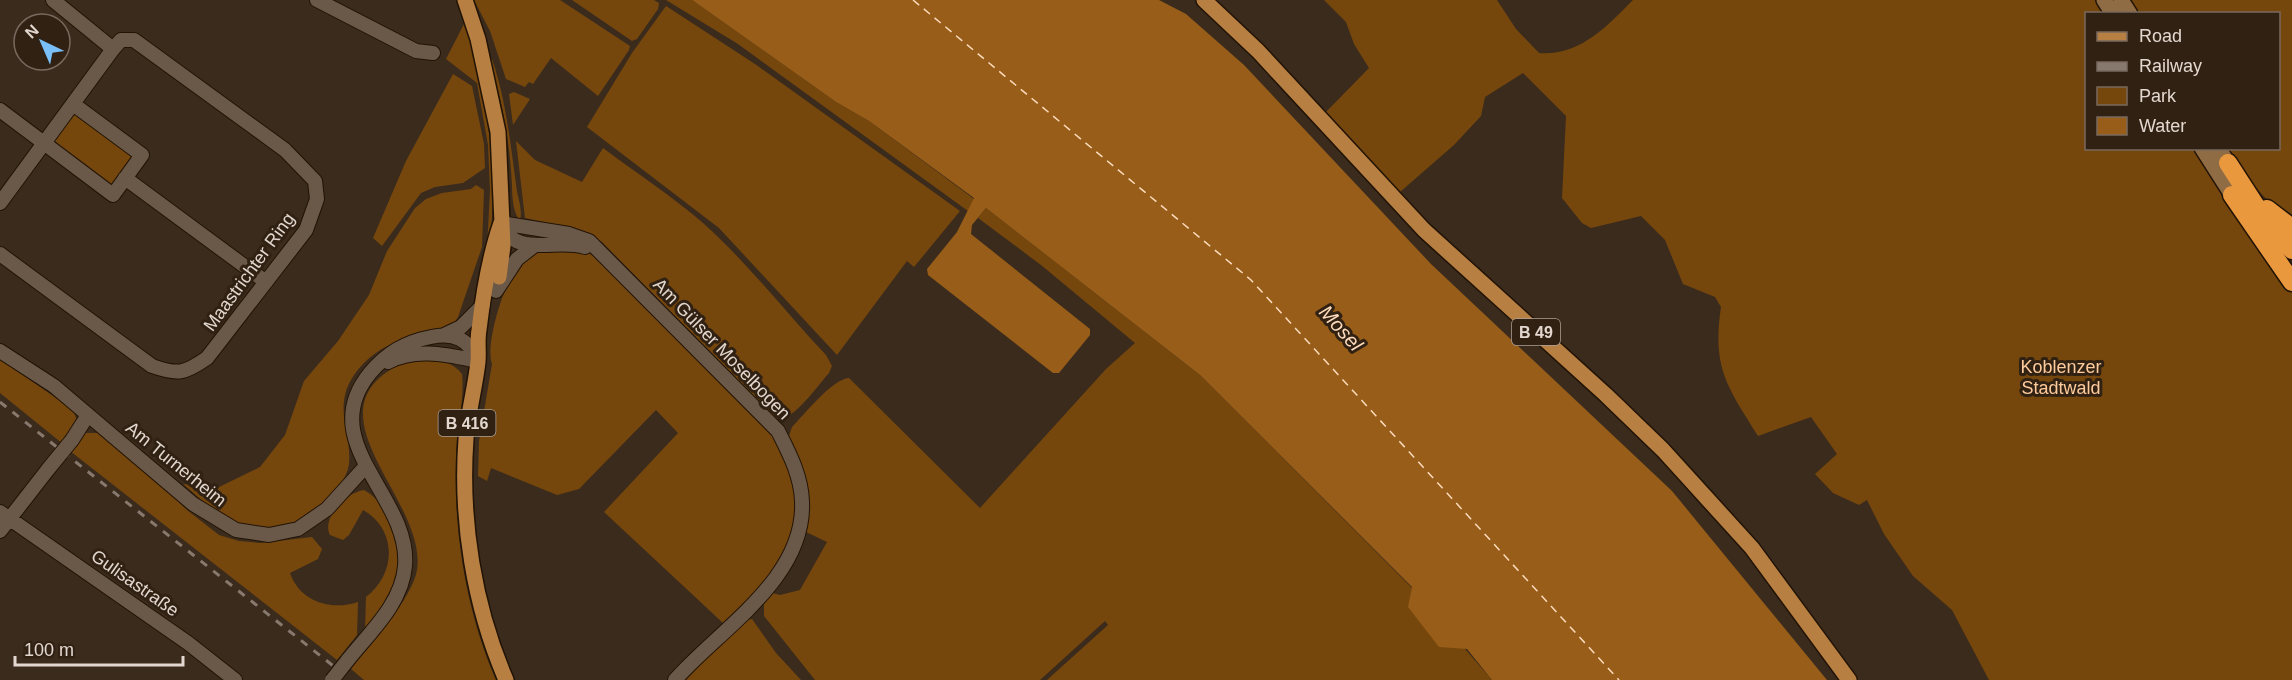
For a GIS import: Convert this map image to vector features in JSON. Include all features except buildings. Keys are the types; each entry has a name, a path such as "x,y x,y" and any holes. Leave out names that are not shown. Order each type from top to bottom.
{"highway":[{"path":"2223,156 2268,209 2292,228"},
{"path":"2223,156 2261,214 2292,250"},
{"path":"2232,195 2292,264"},
{"path":"2232,195 2292,282"}],"main road":[{"name":"B 416","path":"465,0 478,39 496,117 501,166 503,246 488,334 478,361"},
{"name":"B 49","path":"1204,0 1258,51 1424,230 1663,450 1752,548 1849,680"},
{"name":"B 416","path":"501,223 494,244 478,332 478,361 466,440 466,508 480,599 506,680"}],"street":[{"path":"0,203 113,49 53,0"},
{"path":"317,0 416,51 433,53"},
{"name":"Maastrichter Ring","path":"0,254 152,366 174,374 192,369 207,358 306,230 317,199 315,181 285,150 134,40 121,40 113,49"},
{"path":"0,110 113,195 142,155 73,104"},
{"path":"2203,150 2232,195"},
{"path":"125,178 266,282"},
{"name":"Am Gülser Moselbogen","path":"501,223 512,240 523,245 568,243 606,256"},
{"name":"Am Gülser Moselbogen","path":"501,223 570,234 589,241 778,431 796,467 802,501 799,531 780,574 750,609 675,680"},
{"path":"496,291 517,259 535,245"},
{"path":"332,680 395,599 405,565 405,540 396,516 365,467 354,440 353,420 360,391 371,373 389,354 402,346 444,335 461,327 483,305"},
{"path":"444,335 464,340 478,361"},
{"name":"Am Turnerheim","path":"0,351 54,386 208,515 226,526 246,533 279,534 305,526 332,505 365,467"},
{"path":"371,373 392,359 418,353 478,361"},
{"path":"0,531 6,515 72,440 88,415"},
{"name":"Gulisastraße","path":"6,515 188,643 235,680"}],"green space":[{"path":"474,0 560,0 630,46 629,50 598,96 551,58 533,84 529,82 525,87 506,79 490,31"},
{"path":"572,0 654,0 659,3 658,9 637,39 632,41"},
{"path":"666,0 692,0 836,102 869,121 974,199 968,211 738,44"},
{"name":"Koblenzer Stadtwald","path":"1324,0 1497,0 1516,29 1539,53 1554,53 1580,45 1591,38 1633,0 2097,0 2105,12 2085,12 2085,150 2196,150 2292,292 2292,680 1989,680 1952,610 1913,576 1884,534 1867,500 1859,505 1833,493 1815,474 1837,454 1811,417 1758,436 1724,376 1719,346 1721,307 1715,297 1683,284 1665,240 1641,216 1591,228 1582,223 1562,198 1566,116 1523,73 1485,97 1481,116 1454,145 1400,192 1325,113 1369,68 1354,44 1346,22"},
{"path":"2130,0 2292,0 2292,221 2264,197 2227,150 2280,150 2280,12 2138,12"},
{"path":"666,6 755,64 960,211 914,267 907,261 837,355 719,228 587,127 632,53"},
{"path":"465,22 485,105 489,132 493,185 490,244 487,249 490,190 488,145 477,83 446,59"},
{"path":"489,59 492,59 497,74 504,105 520,207 520,221 513,204 505,121"},
{"path":"453,74 472,86 484,144 485,168 463,183 435,187 421,193 382,246 373,238 406,161"},
{"path":"514,92 530,99 513,125 509,94"},
{"path":"78,109 137,153 112,188 52,144"},
{"path":"516,141 535,160 582,182 603,148 666,194 720,238 751,271 826,355 832,366 829,373 792,414 779,419 768,414 758,406 758,400 602,242 580,230 525,218"},
{"path":"476,185 484,190 482,247 458,317 453,325 411,336 386,347 364,363 354,375 344,398 344,420 349,452 348,470 329,498 316,511 293,523 267,529 254,529 229,521 211,509 183,484 217,488 260,467 285,435 304,381 338,341 369,295 387,251 415,208 426,199 442,193 471,189"},
{"path":"986,208 1200,375 1412,588 1492,680 1047,680 1108,625 1105,621 1040,680 815,680 764,616 764,603 772,593 780,595 800,590 827,542 804,531 808,504 806,482 789,436 792,427 811,406 835,384 849,378 980,508 1106,369 1135,343 1041,265 978,218"},
{"path":"545,249 577,249 595,256 755,415 785,452 794,478 797,502 794,526 787,548 761,588 723,623 604,512 678,433 656,410 579,489 557,495 491,468 487,481 478,476 479,441 492,364 491,340 499,306 512,274 520,262 527,255"},
{"path":"0,359 73,410 77,421 63,444 0,393"},
{"path":"409,360 445,362 462,374 456,456 459,541 469,599 496,680 364,680 351,669 399,608 417,570 415,542 365,429 364,403 377,380"},
{"path":"84,433 101,433 158,481 187,510 219,535 239,541 260,543 312,537 322,549 318,559 290,573 295,583 301,591 318,602 348,605 358,602 357,635 337,660 70,451"},
{"path":"364,490 377,500 386,512 397,536 400,551 396,579 390,593 365,631 366,597 383,577 389,552 387,540 374,519 363,510 349,535 343,540 330,535 328,528 332,514 337,507 350,495"},
{"path":"752,619 776,653 801,680 686,680 742,621"}],"water":[{"name":"Mosel","path":"692,0 1159,0 1186,14 1244,65 1431,264 1672,491 1827,680 1492,680 1467,649 1439,647 1408,607 1412,587 1200,375 986,208 972,225 971,234 1090,329 1090,335 1059,373 1053,373 928,275 927,269 957,232 974,198 869,121 836,102"}],"ferry route":[{"path":"913,0 1251,280 1619,680"}],"railway":[{"path":"0,402 351,680"}]}
